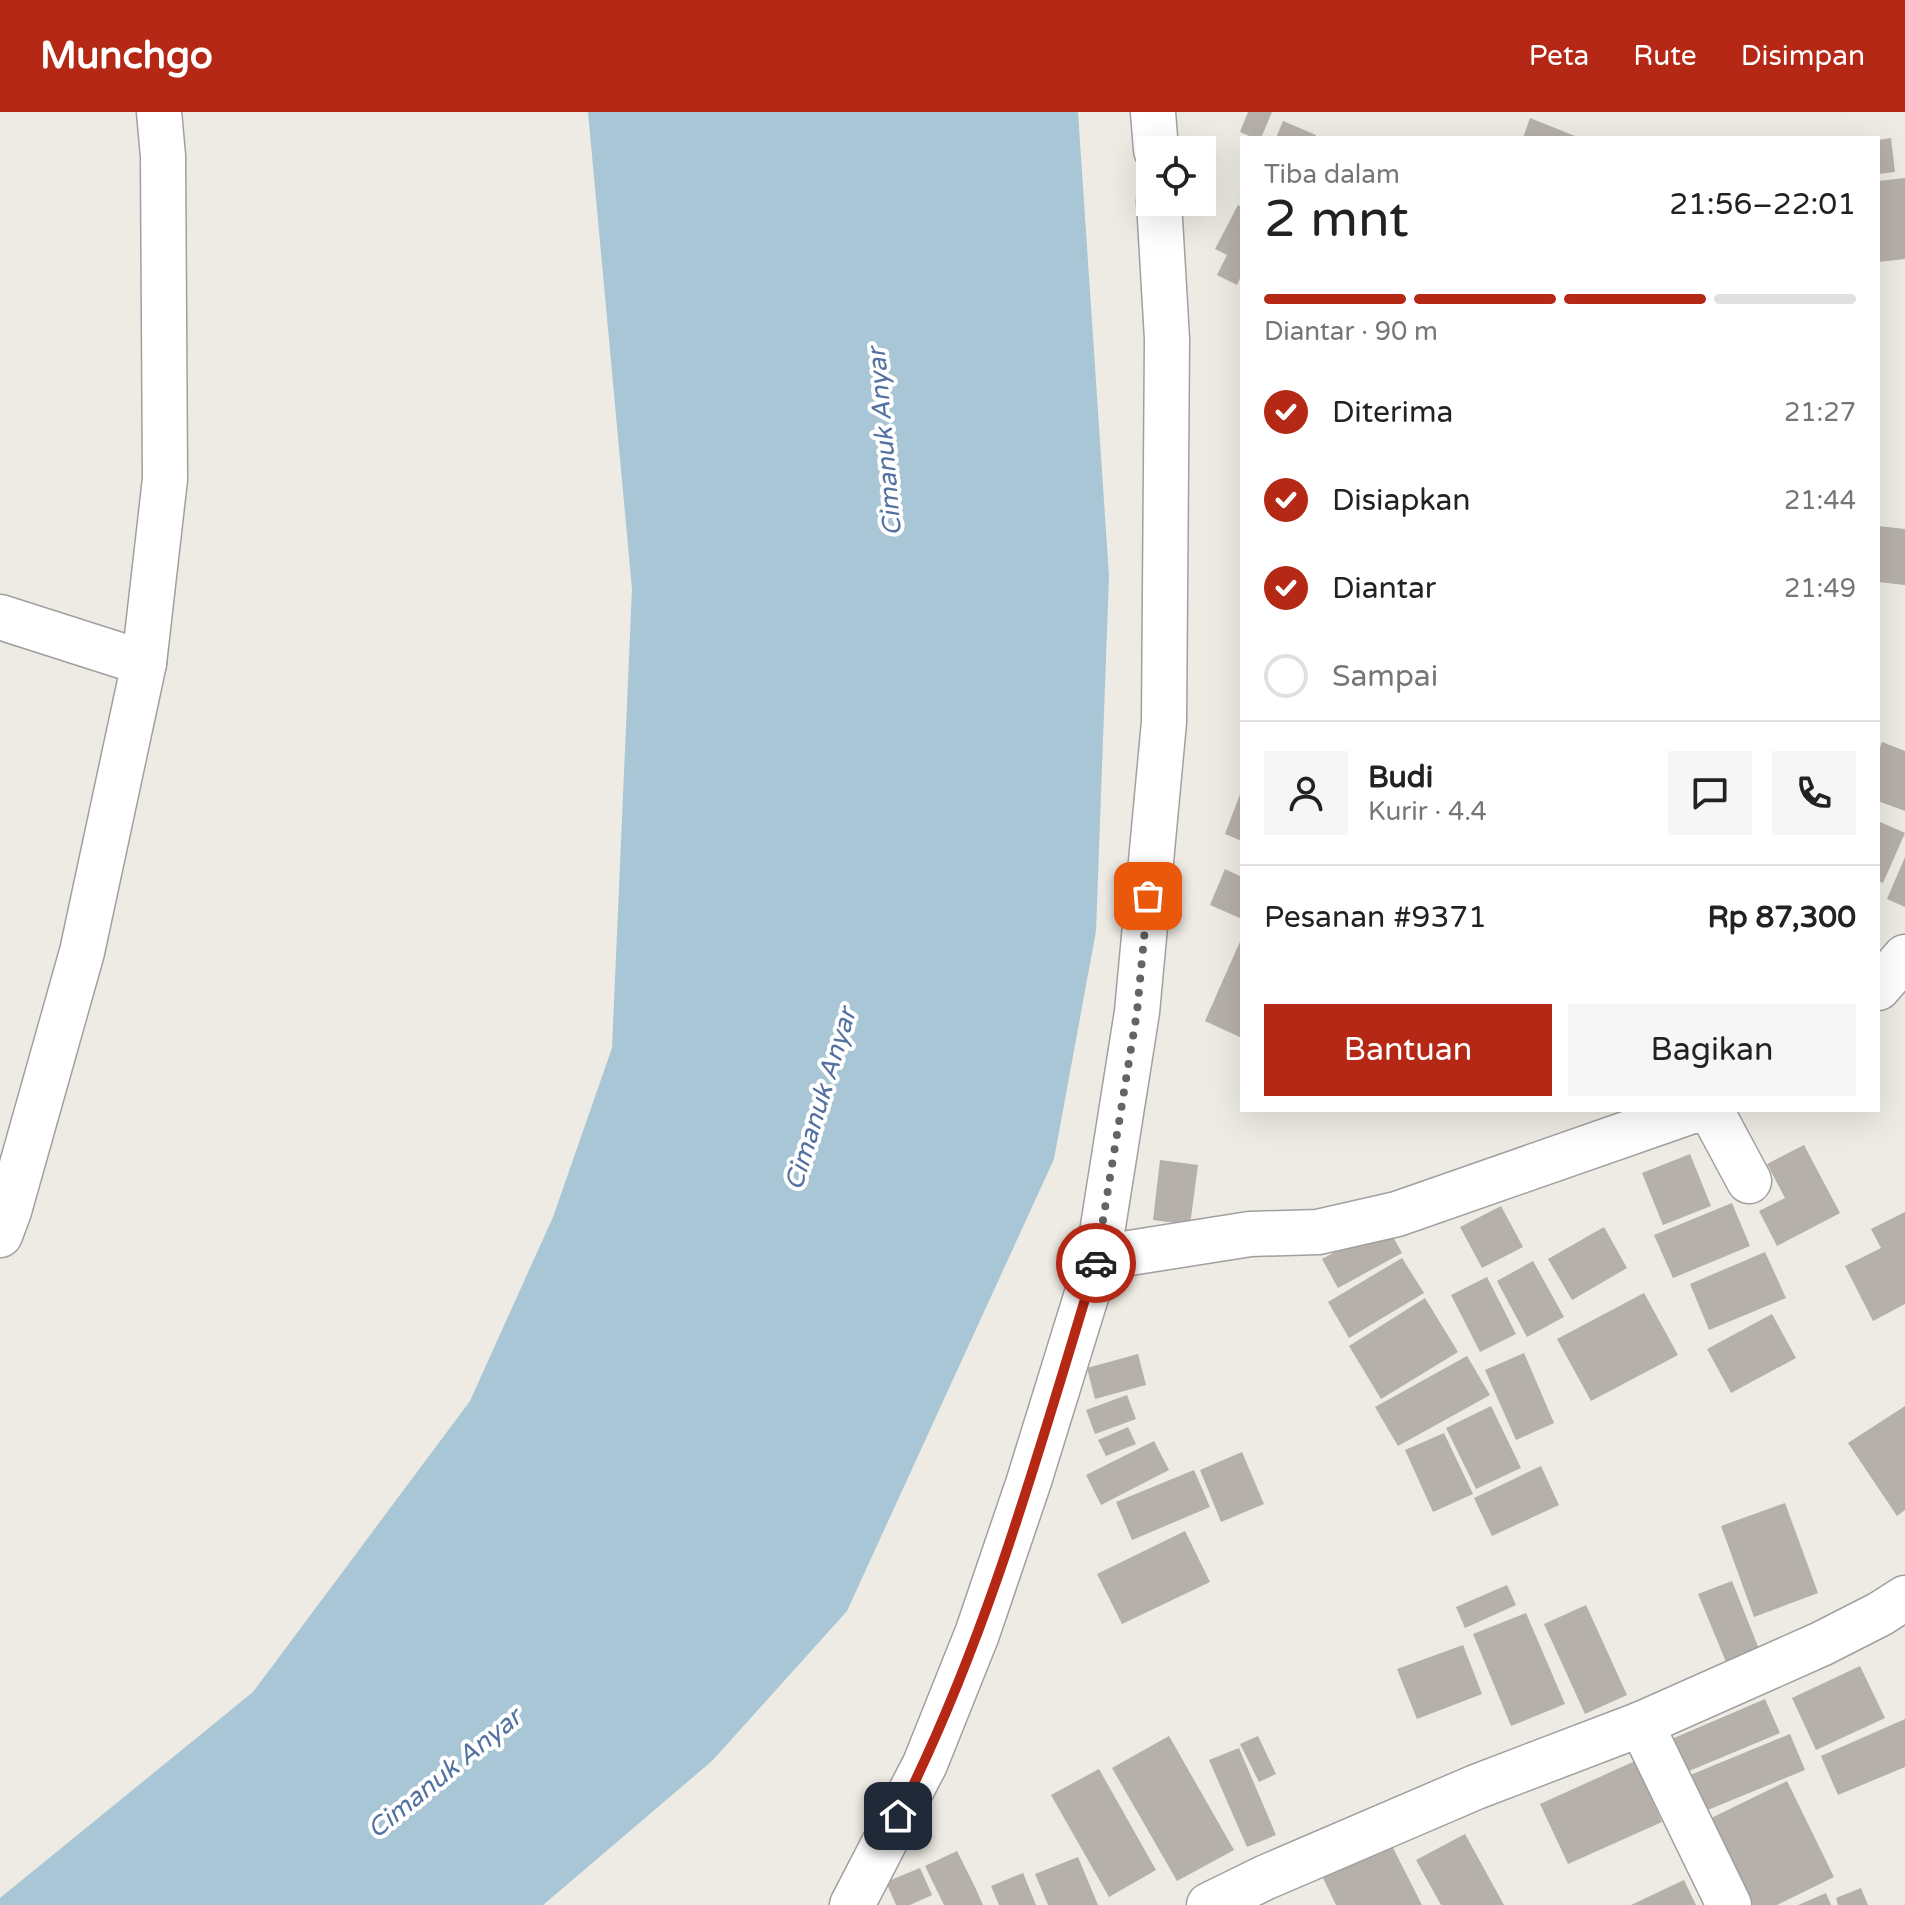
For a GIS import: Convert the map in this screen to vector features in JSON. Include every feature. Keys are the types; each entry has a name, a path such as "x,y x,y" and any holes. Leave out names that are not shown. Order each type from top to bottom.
{"street":[{"path":"0,1235 82,952 144,663 165,479 163,156 159,112"},
{"path":"1153,112 1155,136"},
{"path":"852,1905 925,1764 977,1634 1029,1481 1098,1258 1137,1012 1164,722 1167,339 1160,216"},
{"path":"0,617 144,663"},
{"path":"1880,986 1905,957"},
{"path":"1098,1258 1250,1234 1318,1232 1397,1214 1689,1112"},
{"path":"1706,1112 1734,1116 1749,1181"},
{"path":"1209,1905 1264,1878 1476,1787 1641,1724 1821,1644 1905,1598"},
{"path":"1641,1724 1729,1905"}],"water":[{"name":"Cimanuk Anyar","path":"588,112 1078,112 1109,576 1096,931 1054,1159 847,1611 712,1761 543,1905 0,1905 0,1898 253,1692 470,1401 553,1217 612,1048 632,589"}],"building":[{"path":"1248,112 1272,112 1262,136 1240,132"},
{"path":"1530,118 1575,136 1524,136"},
{"path":"1283,121 1316,135 1316,136 1277,136"},
{"path":"1891,138 1895,172 1880,174 1880,140"},
{"path":"1905,178 1905,259 1880,262 1880,181"},
{"path":"1240,206 1240,278 1237,285 1217,275 1227,255 1215,249"},
{"path":"1880,526 1905,529 1905,585 1880,582"},
{"path":"1882,742 1905,751 1905,811 1880,802"},
{"path":"1240,794 1240,840 1225,834"},
{"path":"1880,822 1905,833 1883,883 1880,882"},
{"path":"1905,857 1905,907 1887,899"},
{"path":"1225,869 1240,876 1240,918 1210,905"},
{"path":"1240,942 1240,1037 1205,1021"},
{"path":"1804,1145 1840,1213 1777,1246 1759,1211 1785,1198 1767,1164"},
{"path":"1690,1154 1711,1206 1663,1225 1642,1173"},
{"path":"1160,1160 1198,1165 1190,1225 1153,1220"},
{"path":"1732,1203 1750,1246 1673,1278 1654,1235"},
{"path":"1501,1206 1523,1247 1482,1268 1460,1227"},
{"path":"1905,1212 1905,1304 1873,1321 1845,1266 1881,1248 1871,1229"},
{"path":"1386,1224 1402,1253 1338,1288 1322,1259"},
{"path":"1604,1227 1627,1268 1572,1300 1548,1259"},
{"path":"1765,1252 1786,1298 1709,1330 1690,1284"},
{"path":"1402,1258 1424,1293 1349,1338 1328,1302"},
{"path":"1533,1261 1564,1317 1527,1337 1497,1281"},
{"path":"1487,1277 1516,1334 1480,1352 1451,1295"},
{"path":"1644,1293 1678,1355 1591,1401 1557,1339"},
{"path":"1425,1298 1458,1352 1381,1399 1349,1346"},
{"path":"1772,1314 1796,1358 1731,1393 1707,1349"},
{"path":"1524,1353 1554,1423 1516,1440 1485,1370"},
{"path":"1138,1354 1146,1385 1095,1399 1087,1368"},
{"path":"1467,1356 1490,1395 1398,1446 1375,1407"},
{"path":"1127,1395 1136,1419 1095,1434 1086,1410"},
{"path":"1491,1406 1521,1468 1476,1489 1446,1428"},
{"path":"1905,1406 1905,1510 1897,1516 1848,1443"},
{"path":"1128,1427 1136,1444 1106,1456 1098,1440"},
{"path":"1444,1433 1473,1494 1433,1512 1405,1450"},
{"path":"1154,1441 1169,1470 1101,1505 1086,1475"},
{"path":"1242,1452 1264,1504 1221,1522 1200,1470"},
{"path":"1541,1466 1559,1505 1492,1536 1474,1498"},
{"path":"1194,1470 1210,1507 1132,1540 1116,1502"},
{"path":"1785,1503 1818,1593 1754,1617 1721,1526"},
{"path":"1185,1531 1210,1582 1122,1624 1097,1574"},
{"path":"1732,1581 1759,1649 1726,1662 1698,1594"},
{"path":"1507,1585 1516,1605 1465,1628 1456,1607"},
{"path":"1586,1605 1627,1695 1585,1714 1544,1624"},
{"path":"1526,1613 1565,1704 1511,1726 1473,1634"},
{"path":"1463,1645 1482,1694 1417,1719 1397,1669"},
{"path":"1860,1666 1885,1718 1816,1750 1792,1698"},
{"path":"1765,1699 1780,1733 1682,1774 1667,1741"},
{"path":"1905,1719 1905,1767 1838,1795 1821,1756"},
{"path":"1790,1734 1805,1770 1698,1814 1683,1778"},
{"path":"1169,1736 1234,1850 1177,1881 1112,1768"},
{"path":"1258,1736 1276,1774 1259,1782 1240,1744"},
{"path":"1239,1748 1276,1835 1247,1847 1209,1760"},
{"path":"1635,1761 1662,1822 1568,1864 1540,1804"},
{"path":"1099,1769 1156,1870 1109,1897 1051,1795"},
{"path":"1787,1781 1834,1877 1777,1905 1744,1905 1703,1822"},
{"path":"1465,1834 1504,1905 1441,1905 1416,1860"},
{"path":"1391,1844 1422,1905 1336,1905 1323,1878"},
{"path":"957,1851 983,1905 944,1905 925,1866"},
{"path":"1078,1857 1098,1905 1048,1905 1035,1874"},
{"path":"920,1868 932,1895 910,1905 896,1905 886,1882"},
{"path":"1023,1873 1036,1905 999,1905 991,1886"},
{"path":"1684,1880 1696,1905 1631,1905"},
{"path":"1861,1888 1868,1905 1838,1905 1836,1898"},
{"path":"1826,1893 1831,1905 1798,1905"}],"way so far":[{"path":"1096,1263 1137,1012 1148,896"}],"route":[{"path":"898,1816 925,1764 977,1634 1029,1481 1096,1263"}]}
